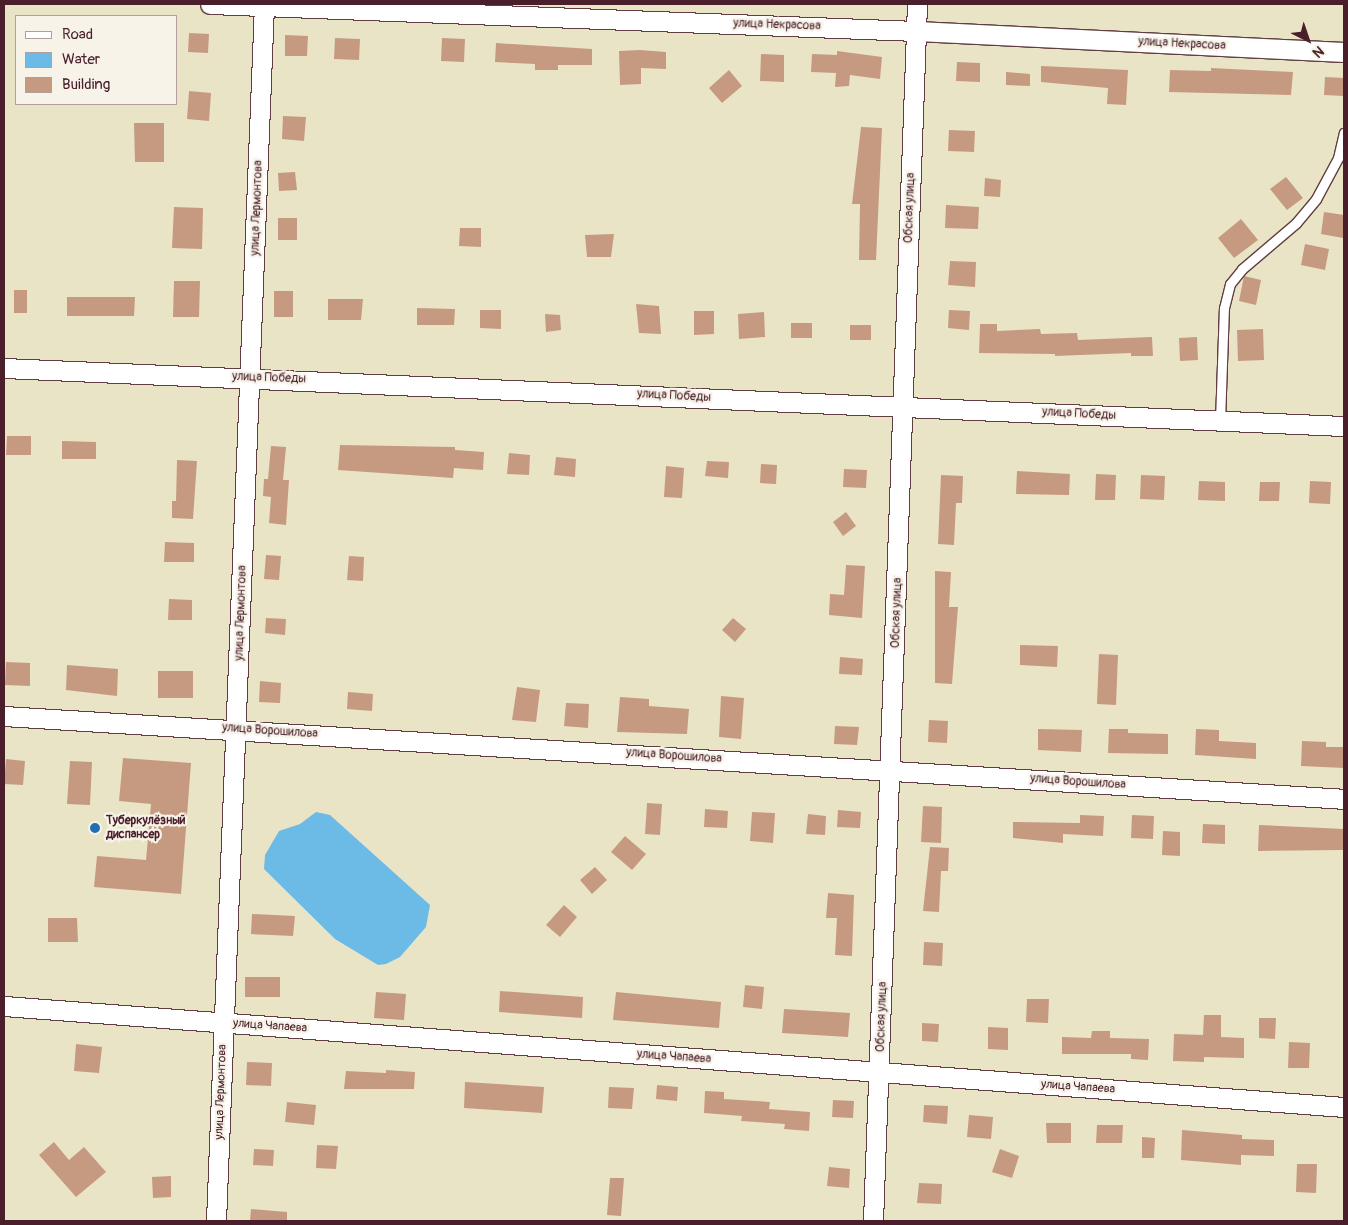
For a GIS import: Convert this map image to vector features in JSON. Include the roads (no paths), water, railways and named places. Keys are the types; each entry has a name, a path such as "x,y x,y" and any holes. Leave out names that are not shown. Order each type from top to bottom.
{"street":[{"name":"улица Некрасова","path":"210,4 916,31 1344,52"},
{"name":"Обская улица","path":"873,1221 892,770 917,4"},
{"name":"улица Лермонтова","path":"216,1221 237,728 264,5"},
{"name":"улица Победы","path":"4,368 250,377 1344,426"},
{"name":"улица Ворошилова","path":"4,716 237,728 1344,799"},
{"name":"улица Чапаева","path":"4,1006 1344,1107"}],"lane":[{"path":"1220,420 1224,308 1230,284 1242,269 1296,223 1316,199 1338,158 1344,133"}],"water":[{"path":"316,812 330,815 430,905 426,927 400,957 386,964 378,965 335,939 264,869 265,855 279,831 300,824"}],"place":[{"name":"Туберкулёзный диспансер","path":"95,828"}]}
